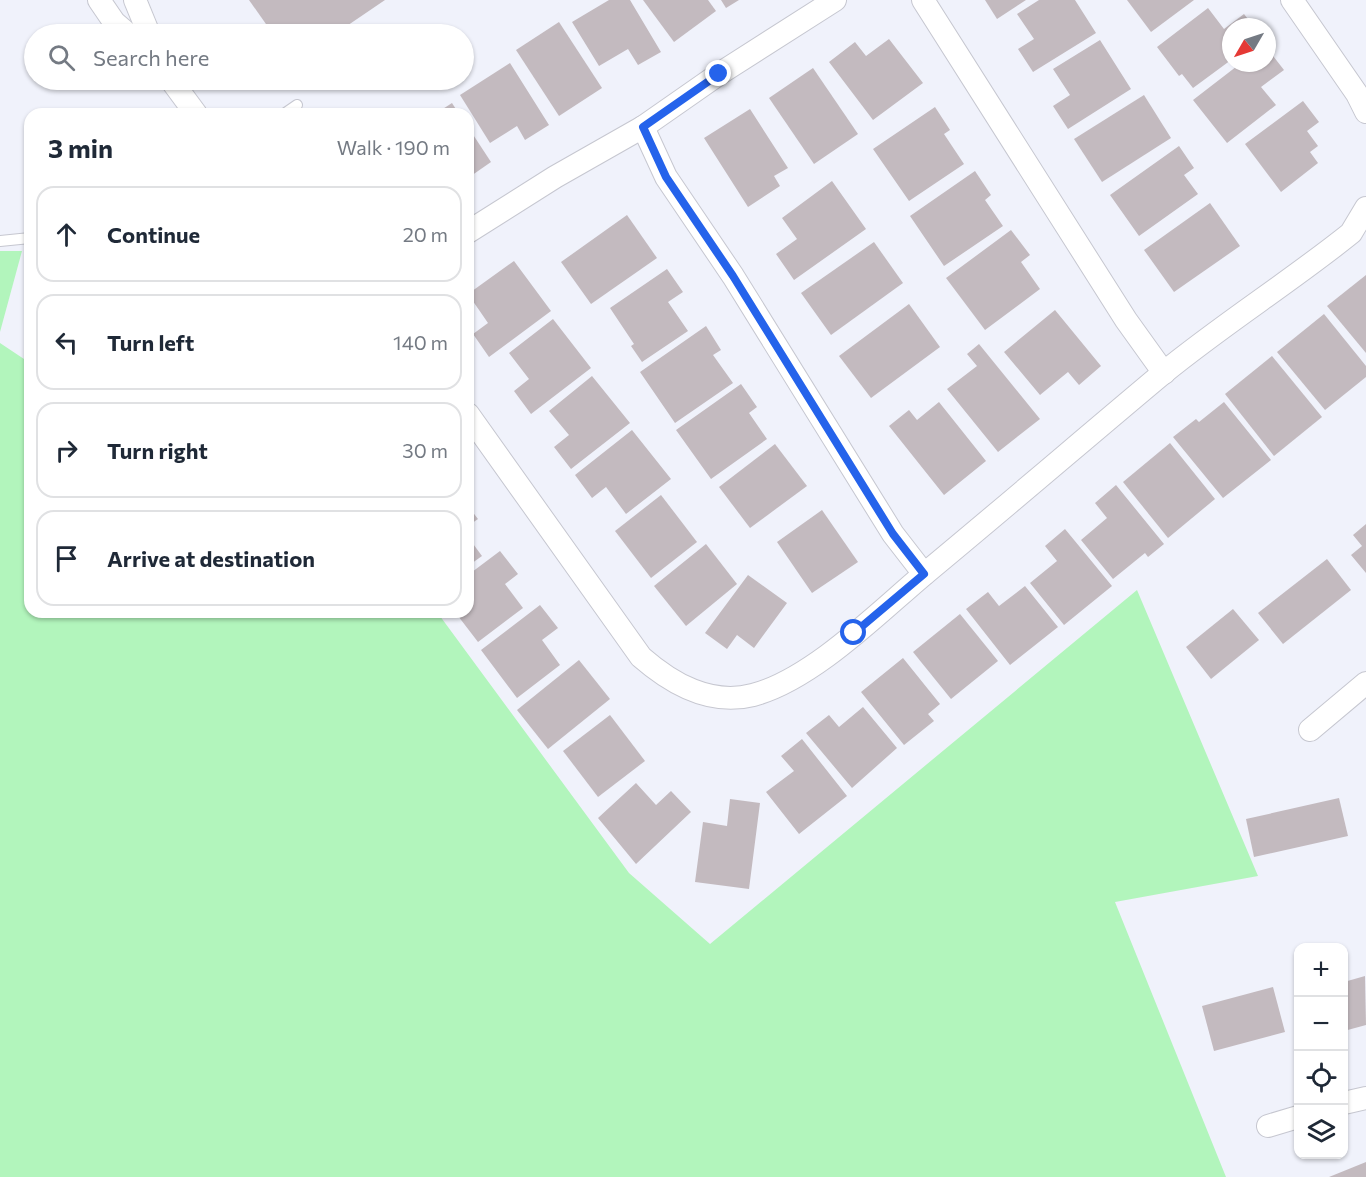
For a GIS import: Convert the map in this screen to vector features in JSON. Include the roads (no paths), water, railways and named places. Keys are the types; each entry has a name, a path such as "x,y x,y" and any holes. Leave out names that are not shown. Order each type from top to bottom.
{"street":[{"path":"99,0 116,24"},
{"path":"135,0 144,24"},
{"path":"474,228 555,177 643,127 719,74 835,0"},
{"path":"923,0 1126,320 1164,373"},
{"path":"1292,0 1352,85 1366,112"},
{"path":"178,90 192,108"},
{"path":"643,127 666,177 739,285 893,534 924,574"},
{"path":"474,422 642,657 664,676 690,691 720,697 751,695 780,686 854,633 1164,373 1351,233 1366,208"},
{"path":"1310,730 1366,683"},
{"path":"1348,1102 1366,1098"},
{"path":"1268,1126 1294,1118"}],"lane":[{"path":"293,108 297,105"},
{"path":"0,241 24,239"}]}
